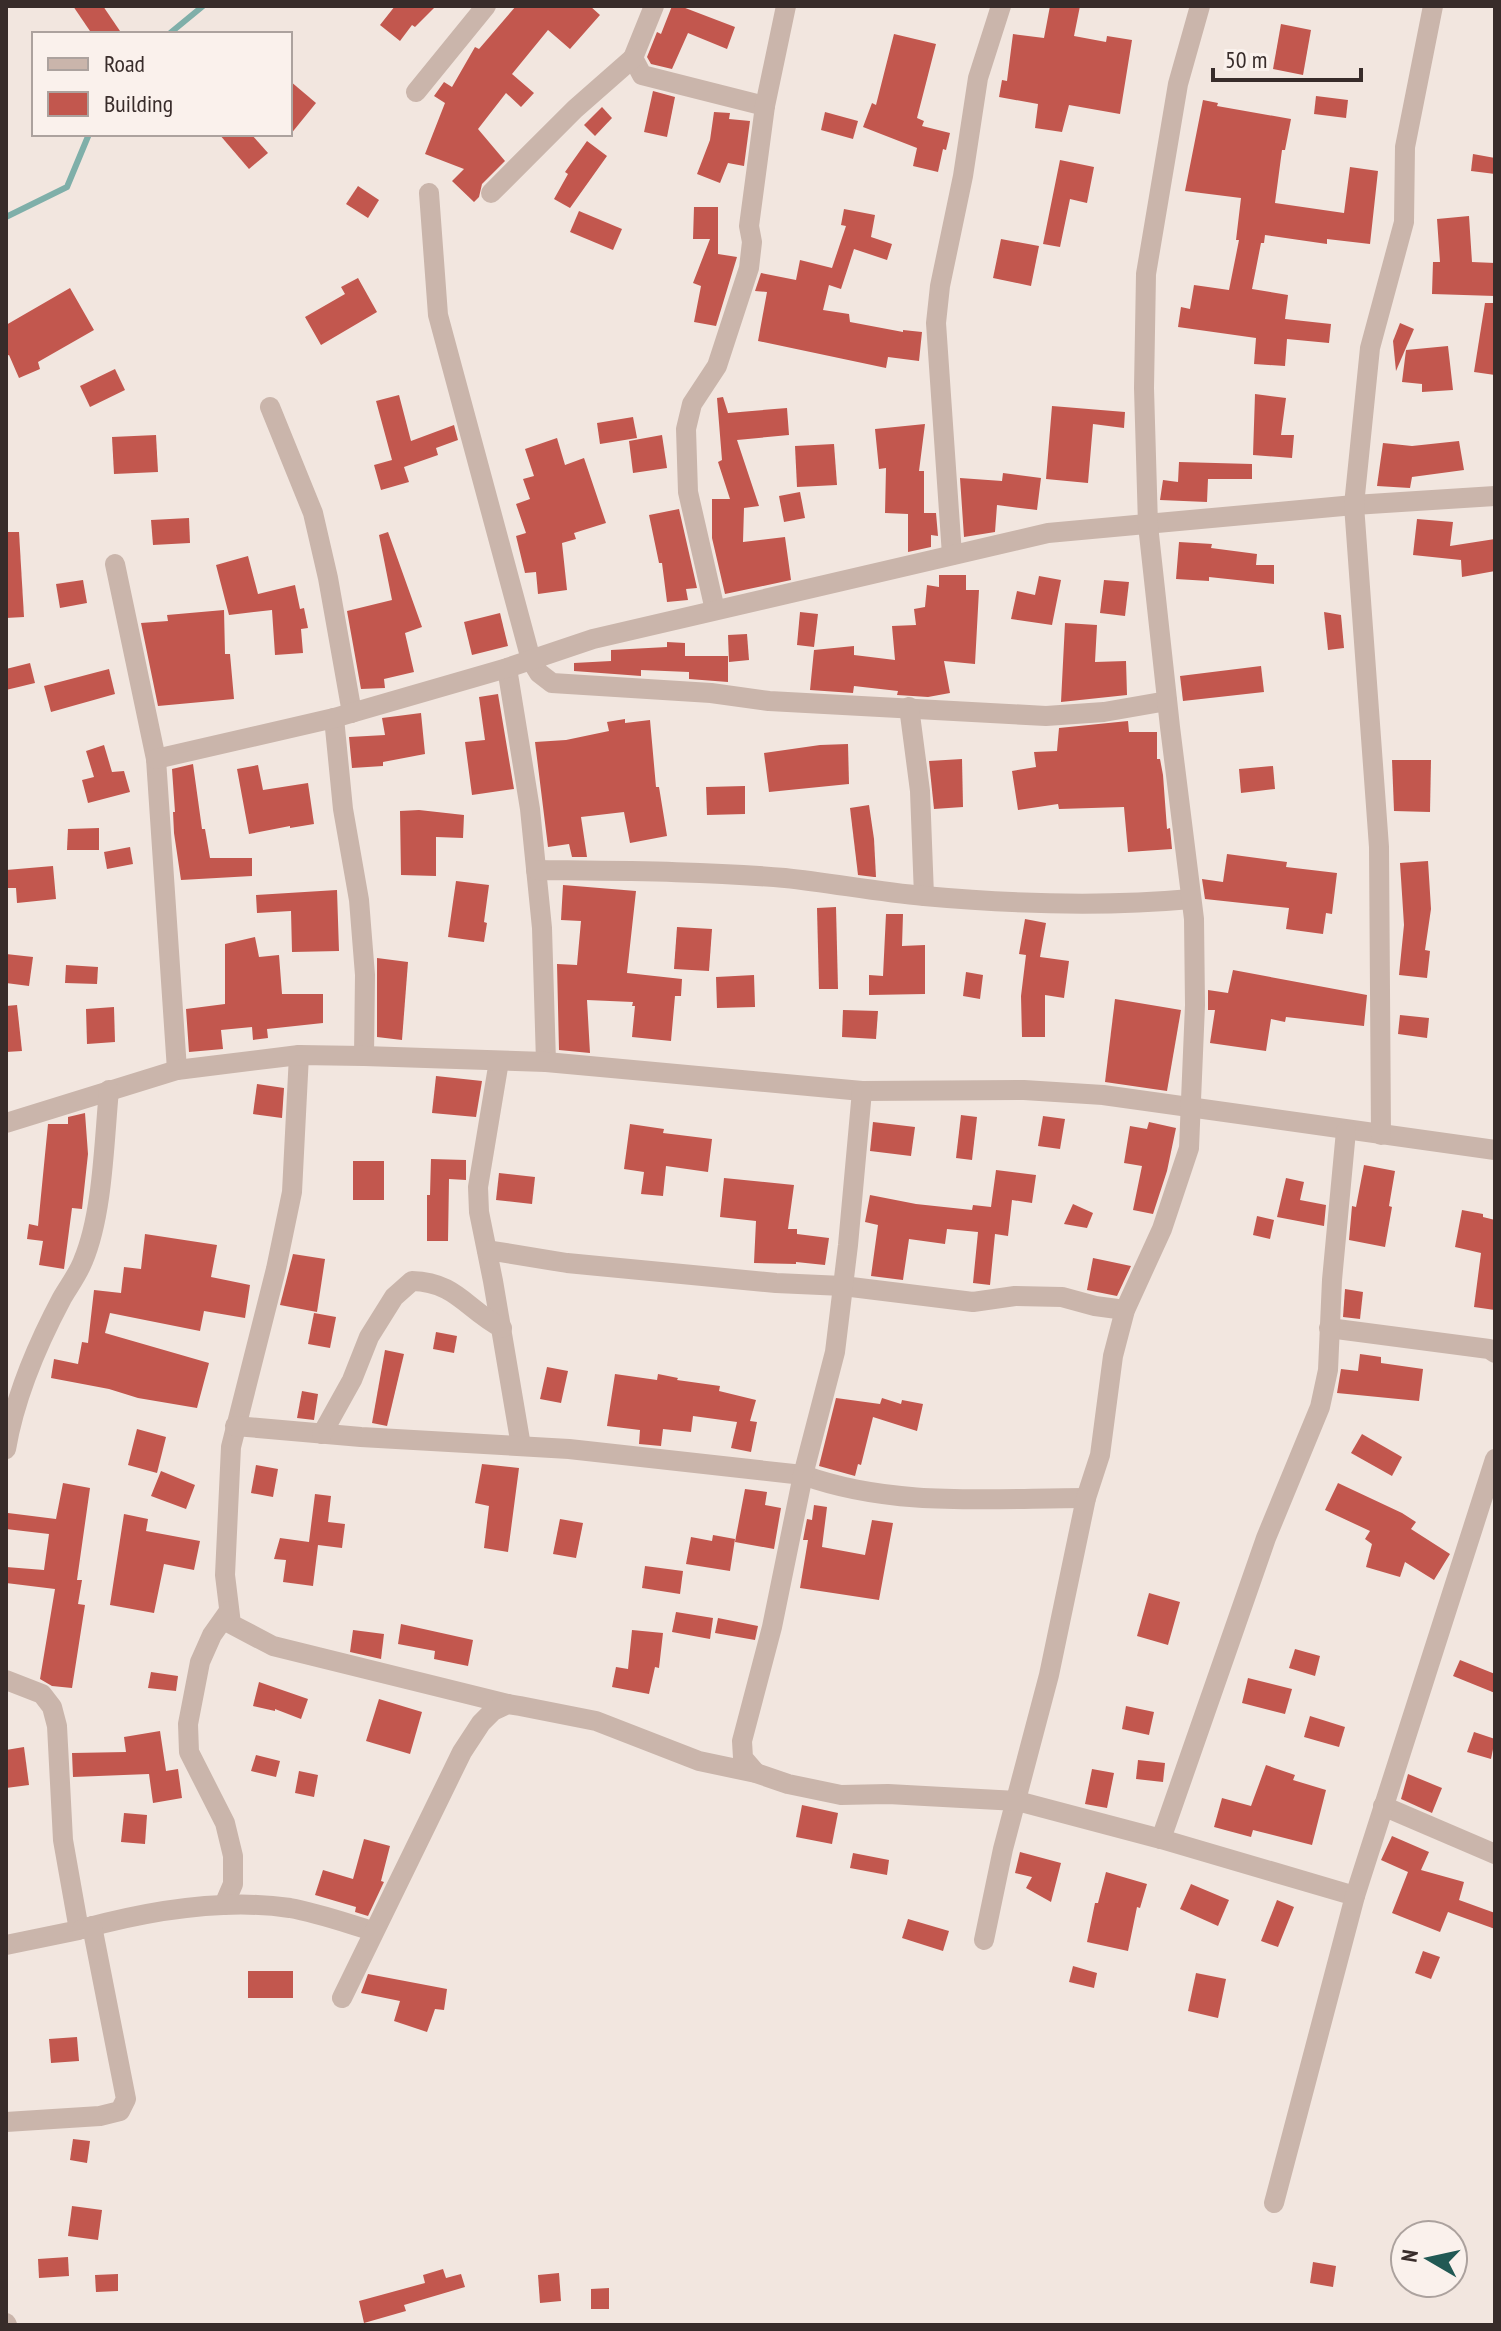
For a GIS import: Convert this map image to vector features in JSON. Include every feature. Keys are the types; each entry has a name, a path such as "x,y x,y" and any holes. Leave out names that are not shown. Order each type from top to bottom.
{"street":[{"path":"416,92 486,6"},
{"path":"491,193 575,109 633,58 654,6"},
{"path":"715,610 688,492 686,429 692,404 717,366 749,268 752,242 749,226 765,106 786,6"},
{"path":"952,555 936,323 978,78 1001,6"},
{"path":"984,1940 1003,1849 1049,1675 1086,1498 1100,1455 1113,1356 1125,1310 1175,1196 1189,1148 1195,1005 1194,919 1148,525 1144,388 1146,274 1178,84 1200,6"},
{"path":"1381,1135 1379,847 1354,505 1370,348 1404,222 1405,147 1433,6"},
{"path":"633,58 642,75 765,106"},
{"path":"429,193 438,315 531,660 539,673 552,683 711,693 769,701 1046,716 1104,712 1167,701"},
{"path":"270,407 313,513 328,578 343,716 343,809 359,900 365,975 364,1056"},
{"path":"156,759 343,716 507,668 593,639 1048,533 1354,505 1495,496"},
{"path":"115,564 156,759 177,1070"},
{"path":"507,668 530,809 542,928 546,1062"},
{"path":"909,707 920,791 924,896"},
{"path":"536,870 785,878 924,896 1134,904 1191,899"},
{"path":"6,1123 177,1070 299,1055 364,1056 546,1062 862,1091 1024,1090 1103,1095 1495,1150"},
{"path":"299,1055 292,1192 231,1447 226,1563 231,1624 273,1646 508,1704 596,1721 699,1761 756,1773 788,1784 841,1795 888,1794 1017,1801 1355,1896"},
{"path":"499,1061 478,1187 479,1212 521,1446"},
{"path":"6,1449 10,1426 28,1372 83,1260 94,1226 109,1090"},
{"path":"756,1773 743,1758 742,1741 772,1627 803,1475 835,1352 862,1091"},
{"path":"1161,1839 1266,1538 1320,1407 1328,1370 1346,1131"},
{"path":"487,1250 567,1263 776,1283 843,1286 973,1302 1015,1296 1062,1297 1125,1310"},
{"path":"322,1434 352,1380 369,1337 394,1297 412,1281 430,1281 454,1291 474,1310 502,1328"},
{"path":"1329,1328 1489,1349 1495,1353"},
{"path":"235,1426 569,1449 803,1475 834,1487 923,1499 1086,1498"},
{"path":"1274,2203 1355,1896 1495,1459"},
{"path":"224,1905 233,1884 233,1856 225,1823 189,1752 188,1724 200,1662 212,1635 229,1611"},
{"path":"6,1680 42,1694 52,1707 57,1726 63,1840 126,2099 120,2111 100,2116 6,2122"},
{"path":"342,1998 462,1752 481,1723 493,1711 508,1704"},
{"path":"1383,1806 1495,1854"},
{"path":"6,1945 178,1910 224,1905 290,1908 373,1931"}],"building":[{"path":"73,6 103,6 121,32 91,32"},
{"path":"395,6 436,6 415,27 412,25 400,41 380,25"},
{"path":"516,6 590,6 600,15 570,49 548,30 512,74 534,93 521,107 506,93 478,129 505,161 482,184 479,197 474,202 452,181 464,169 425,154 445,103 434,96 444,82 452,87 475,47 479,49"},
{"path":"672,6 680,6 735,27 727,49 688,33 672,69 651,64 647,57 657,32 661,34"},
{"path":"1050,6 1080,6 1074,36 1106,42 1107,36 1132,40 1120,114 1069,105 1062,132 1035,128 1038,104 999,97 1002,80 1007,81 1013,34 1044,38"},
{"path":"1281,24 1311,30 1303,75 1273,69"},
{"path":"894,34 936,44 917,118 924,121 922,126 950,133 938,172 913,166 917,148 863,127 872,103 876,105"},
{"path":"292,83 316,103 292,133"},
{"path":"653,91 675,97 667,137 644,132"},
{"path":"1316,96 1348,100 1346,118 1314,114"},
{"path":"1203,100 1218,103 1217,106 1291,119 1285,150 1282,150 1275,203 1344,213 1350,167 1378,171 1370,244 1327,239 1327,244 1265,235 1264,243 1261,243 1252,289 1288,295 1285,319 1331,324 1329,343 1287,339 1285,366 1254,364 1256,338 1178,327 1181,307 1190,309 1194,285 1229,290 1239,240 1236,240 1241,198 1185,191"},
{"path":"602,107 612,118 595,136 584,125"},
{"path":"714,112 730,113 729,119 750,121 744,166 728,163 720,183 697,174 710,140"},
{"path":"825,112 858,121 853,139 821,130"},
{"path":"221,136 253,136 268,153 249,169"},
{"path":"587,141 607,156 570,208 554,199 568,174 565,172"},
{"path":"1473,154 1495,158 1495,174 1471,171"},
{"path":"1060,160 1094,167 1087,203 1070,199 1060,247 1043,244"},
{"path":"358,186 379,200 368,218 346,204"},
{"path":"694,207 718,207 718,254 737,257 716,326 694,322 701,286 693,283 710,239 693,239"},
{"path":"844,209 875,215 871,237 892,244 887,260 854,249 841,289 829,285 823,310 849,314 850,322 903,332 922,332 919,361 888,357 886,368 758,341 767,292 755,291 761,273 796,280 800,260 832,268 846,226 841,225"},
{"path":"579,211 622,229 613,250 570,232"},
{"path":"1469,216 1472,262 1495,263 1495,296 1432,294 1433,262 1440,262 1437,219"},
{"path":"1001,239 1039,246 1031,286 993,278"},
{"path":"358,278 377,312 321,345 305,317 345,294 341,287"},
{"path":"70,288 94,330 38,362 40,369 19,378 9,355 6,356 6,325"},
{"path":"1485,303 1495,303 1495,375 1474,372"},
{"path":"1400,323 1414,329 1396,371 1393,341"},
{"path":"1448,346 1453,390 1422,392 1422,384 1402,382 1406,350"},
{"path":"115,369 125,390 90,407 80,386"},
{"path":"1255,394 1286,398 1281,435 1294,435 1292,458 1253,455"},
{"path":"399,395 411,441 454,425 458,440 436,448 438,455 404,467 409,482 381,490 374,465 392,460 376,401"},
{"path":"723,397 728,413 787,408 789,435 737,440 759,506 744,508 743,542 785,537 791,580 725,594 712,538 712,499 730,499 718,462 722,460 717,398"},
{"path":"1052,406 1125,412 1124,428 1093,424 1088,483 1046,479"},
{"path":"633,417 637,438 600,444 597,423"},
{"path":"925,424 919,471 924,471 924,513 936,513 938,536 931,535 931,547 908,552 908,514 885,513 886,468 879,469 875,429"},
{"path":"156,435 158,472 114,474 112,437"},
{"path":"662,435 667,468 633,473 629,441"},
{"path":"557,438 565,465 584,458 606,523 574,533 576,539 562,543 567,590 538,594 536,572 525,573 516,536 526,533 516,504 530,499 523,479 534,476 525,449"},
{"path":"1459,441 1464,470 1412,477 1410,488 1377,486 1383,443 1412,446"},
{"path":"834,444 837,485 797,487 795,446"},
{"path":"1179,462 1252,464 1252,479 1208,479 1207,502 1160,500 1163,480 1178,482"},
{"path":"1003,473 1041,478 1037,510 997,505 995,532 964,537 960,478 1002,481"},
{"path":"800,492 805,518 784,522 779,496"},
{"path":"679,509 697,588 686,589 688,600 667,602 662,563 659,563 649,515"},
{"path":"189,518 190,543 153,545 151,520"},
{"path":"1417,519 1453,522 1450,546 1495,539 1495,571 1462,577 1461,560 1413,555"},
{"path":"6,532 19,532 24,617 6,618"},
{"path":"388,532 422,627 405,633 414,672 384,679 385,688 361,689 347,611 392,600 379,535"},
{"path":"1179,542 1212,544 1211,548 1257,554 1256,565 1274,565 1274,584 1209,577 1209,581 1176,579"},
{"path":"248,556 258,594 295,585 308,628 301,629 303,653 275,655 272,610 229,615 216,565"},
{"path":"939,575 966,575 966,590 979,590 975,664 944,661 950,693 928,697 897,695 898,691 854,686 853,693 810,690 814,650 854,646 854,655 895,660 892,626 916,625 914,609 925,607 927,585 939,587"},
{"path":"1039,576 1061,580 1052,625 1011,619 1017,591 1035,595"},
{"path":"83,580 87,603 60,608 56,584"},
{"path":"1104,580 1129,582 1125,616 1100,613"},
{"path":"224,610 225,654 230,654 234,699 158,706 141,623 168,621 167,615"},
{"path":"800,612 818,614 814,647 797,645"},
{"path":"1324,612 1341,615 1344,648 1328,650"},
{"path":"500,613 508,646 472,655 464,622"},
{"path":"1065,623 1097,625 1095,662 1126,661 1127,695 1061,702"},
{"path":"747,634 749,660 729,662 728,635"},
{"path":"667,642 685,643 685,656 728,656 728,682 689,679 689,672 641,670 641,676 574,671 574,663 611,661 611,650 667,647"},
{"path":"30,663 35,683 6,690 6,669"},
{"path":"1261,666 1264,692 1183,701 1180,676"},
{"path":"109,669 115,694 51,712 44,686"},
{"path":"498,694 514,789 472,795 465,742 485,740 479,697"},
{"path":"421,713 425,754 383,762 383,766 352,768 349,737 385,735 382,718"},
{"path":"625,719 625,723 650,720 656,787 659,787 667,836 630,843 624,812 581,817 587,857 572,857 569,844 548,847 535,742 566,740 609,731 607,722"},
{"path":"1128,721 1129,732 1157,732 1157,759 1160,759 1163,775 1167,829 1170,828 1172,849 1128,852 1124,807 1059,809 1058,804 1018,810 1012,771 1036,767 1034,752 1057,751 1059,728"},
{"path":"848,744 849,784 769,792 764,753"},
{"path":"104,745 112,772 124,771 130,792 88,803 82,780 94,777 86,751"},
{"path":"962,759 963,807 934,809 929,761"},
{"path":"1392,760 1431,760 1430,812 1394,811"},
{"path":"193,764 202,829 205,829 210,858 252,858 252,876 181,880 174,833 172,769"},
{"path":"258,765 263,790 308,783 314,824 249,834 237,769"},
{"path":"1273,766 1275,789 1241,793 1239,769"},
{"path":"745,786 745,814 707,815 706,787"},
{"path":"869,805 876,877 858,875 850,808"},
{"path":"400,811 464,815 463,838 436,837 436,876 401,875"},
{"path":"99,828 99,850 67,850 68,829"},
{"path":"130,847 133,864 107,869 104,852"},
{"path":"1227,854 1287,862 1286,867 1337,873 1332,914 1326,913 1323,934 1286,929 1289,908 1205,899 1202,879 1223,882"},
{"path":"1428,861 1431,909 1425,950 1430,951 1427,978 1399,975 1404,925 1400,863"},
{"path":"53,866 56,899 17,903 16,888 6,888 6,870"},
{"path":"456,881 489,885 484,942 448,937"},
{"path":"563,885 636,891 627,973 682,979 681,996 675,996 671,1041 632,1037 633,1002 587,1000 590,1053 559,1050 557,964 577,965 581,921 561,920"},
{"path":"337,890 339,951 292,952 291,911 257,913 256,895"},
{"path":"836,907 838,989 819,989 817,908"},
{"path":"886,914 903,914 902,946 925,945 925,994 869,995 869,975 883,976"},
{"path":"1025,919 1046,923 1040,957 1069,961 1064,998 1045,995 1045,1037 1022,1037 1021,996 1026,955 1019,954"},
{"path":"677,927 712,929 709,971 674,969"},
{"path":"255,937 259,957 279,955 282,994 323,994 323,1023 267,1029 268,1038 253,1040 252,1027 221,1030 223,1049 189,1052 186,1009 225,1004 225,944"},
{"path":"6,954 33,957 29,986 6,983"},
{"path":"377,958 408,962 402,1040 377,1037"},
{"path":"66,965 98,967 97,984 65,983"},
{"path":"1233,970 1367,995 1364,1026 1286,1017 1285,1022 1271,1019 1266,1051 1210,1043 1215,1010 1208,1010 1208,990 1228,993"},
{"path":"966,972 983,975 980,999 963,996"},
{"path":"754,975 755,1007 717,1008 716,977"},
{"path":"1115,999 1181,1010 1167,1091 1105,1082"},
{"path":"17,1005 22,1051 6,1052 6,1006"},
{"path":"114,1007 115,1042 87,1044 86,1009"},
{"path":"843,1010 878,1011 876,1039 842,1037"},
{"path":"1400,1015 1429,1018 1427,1038 1398,1034"},
{"path":"436,1076 482,1081 476,1117 432,1113"},
{"path":"257,1084 284,1088 282,1118 253,1114"},
{"path":"85,1113 88,1154 82,1209 72,1208 64,1269 39,1265 43,1241 27,1239 29,1224 38,1226 48,1124 68,1124 68,1117"},
{"path":"961,1115 977,1117 972,1160 956,1158"},
{"path":"1043,1116 1065,1119 1060,1149 1038,1146"},
{"path":"873,1122 915,1127 911,1156 870,1151"},
{"path":"1149,1122 1176,1128 1167,1171 1153,1214 1133,1210 1142,1166 1124,1163 1130,1126 1147,1129"},
{"path":"630,1124 664,1129 663,1133 712,1139 708,1172 666,1166 663,1196 641,1194 644,1172 624,1169"},
{"path":"431,1159 466,1160 466,1180 449,1179 448,1241 427,1241"},
{"path":"353,1161 384,1161 384,1200 353,1200"},
{"path":"1364,1165 1395,1171 1385,1247 1349,1240 1352,1206 1356,1207"},
{"path":"996,1170 1036,1175 1032,1203 1012,1200 1008,1236 995,1234 990,1285 973,1283 978,1232 947,1229 945,1244 909,1239 903,1280 871,1276 878,1225 865,1222 870,1195 972,1210 973,1205 991,1207"},
{"path":"499,1173 535,1177 532,1204 496,1200"},
{"path":"724,1178 794,1185 788,1229 797,1229 797,1234 829,1238 825,1265 754,1263 756,1221 720,1217"},
{"path":"1286,1178 1304,1182 1300,1200 1326,1205 1324,1226 1277,1217"},
{"path":"1073,1204 1093,1213 1087,1228 1064,1224"},
{"path":"1462,1210 1495,1220 1495,1310 1474,1307 1481,1253 1455,1247"},
{"path":"1257,1216 1274,1220 1270,1239 1253,1235"},
{"path":"145,1234 217,1245 211,1277 250,1285 245,1318 204,1311 200,1331 110,1313 105,1333 209,1363 197,1408 51,1378 54,1359 78,1364 82,1342 88,1343 94,1290 121,1293 124,1267 141,1269"},
{"path":"293,1254 325,1259 317,1312 280,1305"},
{"path":"1093,1258 1131,1266 1117,1296 1087,1290"},
{"path":"1345,1289 1363,1292 1360,1319 1343,1317"},
{"path":"314,1313 336,1317 330,1348 308,1344"},
{"path":"436,1332 457,1336 454,1353 433,1349"},
{"path":"385,1350 404,1354 387,1426 372,1423"},
{"path":"1360,1354 1381,1357 1381,1363 1423,1369 1419,1401 1337,1393 1341,1369 1358,1371"},
{"path":"547,1367 568,1371 561,1403 540,1399"},
{"path":"615,1374 657,1380 658,1374 720,1386 719,1391 756,1400 750,1421 757,1422 751,1452 731,1448 737,1422 693,1416 691,1432 663,1429 661,1446 639,1444 640,1430 607,1426"},
{"path":"302,1391 318,1394 314,1420 297,1418"},
{"path":"836,1398 880,1404 882,1398 901,1404 902,1400 923,1404 917,1431 873,1417 861,1465 858,1464 855,1476 819,1466"},
{"path":"137,1429 166,1437 157,1473 128,1465"},
{"path":"1362,1434 1402,1457 1392,1476 1351,1453"},
{"path":"482,1464 519,1468 508,1552 484,1548 489,1506 475,1503"},
{"path":"256,1465 278,1469 273,1497 251,1493"},
{"path":"161,1471 195,1485 186,1509 151,1496"},
{"path":"63,1483 90,1488 77,1580 82,1580 78,1604 85,1605 72,1688 52,1686 40,1679 55,1589 6,1583 6,1567 44,1570 49,1534 6,1529 8,1513 56,1519"},
{"path":"1338,1483 1402,1513 1416,1522 1411,1529 1450,1554 1434,1580 1405,1562 1400,1577 1366,1567 1372,1544 1365,1539 1370,1531 1325,1510"},
{"path":"745,1489 767,1492 765,1505 781,1508 774,1549 735,1542"},
{"path":"315,1494 331,1496 328,1522 345,1524 342,1548 318,1545 313,1586 283,1582 286,1560 274,1559 280,1538 309,1542"},
{"path":"814,1505 827,1507 822,1547 865,1555 872,1520 893,1523 879,1600 800,1588 808,1540 803,1540 807,1519 812,1520"},
{"path":"124,1514 148,1519 146,1531 200,1541 194,1570 164,1564 154,1613 110,1605"},
{"path":"560,1519 583,1523 576,1558 553,1554"},
{"path":"713,1535 735,1539 730,1571 686,1564 691,1537 712,1541"},
{"path":"645,1566 683,1571 680,1594 642,1588"},
{"path":"1149,1593 1180,1602 1168,1645 1137,1636"},
{"path":"676,1612 713,1618 710,1639 672,1632"},
{"path":"718,1618 758,1626 755,1640 715,1633"},
{"path":"401,1624 473,1640 468,1666 434,1659 435,1651 398,1644"},
{"path":"353,1630 384,1634 381,1659 350,1652"},
{"path":"632,1630 663,1633 659,1668 655,1667 649,1694 612,1687 616,1667 628,1669"},
{"path":"1295,1649 1320,1656 1315,1676 1289,1668"},
{"path":"1460,1660 1495,1674 1495,1693 1453,1676"},
{"path":"151,1672 178,1676 176,1691 148,1688"},
{"path":"1248,1678 1292,1689 1285,1714 1242,1703"},
{"path":"259,1682 308,1699 301,1719 275,1709 253,1706"},
{"path":"379,1699 422,1712 410,1754 366,1741"},
{"path":"1126,1706 1154,1712 1149,1735 1122,1729"},
{"path":"1310,1716 1345,1727 1339,1747 1304,1737"},
{"path":"160,1731 166,1771 178,1769 182,1798 153,1803 149,1774 73,1777 72,1753 126,1752 124,1737"},
{"path":"1474,1732 1495,1739 1491,1759 1467,1752"},
{"path":"24,1747 29,1785 6,1788 6,1750"},
{"path":"256,1755 280,1761 276,1777 251,1771"},
{"path":"1138,1760 1165,1763 1163,1782 1136,1779"},
{"path":"1266,1765 1295,1775 1293,1780 1326,1790 1312,1845 1253,1830 1251,1837 1214,1827 1222,1798 1251,1806"},
{"path":"1092,1769 1114,1773 1107,1808 1085,1804"},
{"path":"299,1771 318,1775 314,1797 295,1793"},
{"path":"1408,1774 1442,1788 1432,1813 1401,1799"},
{"path":"802,1805 838,1813 832,1844 796,1837"},
{"path":"124,1813 147,1815 145,1844 121,1842"},
{"path":"1392,1836 1429,1852 1421,1870 1464,1882 1459,1900 1495,1913 1495,1929 1448,1912 1440,1932 1392,1913 1408,1872 1381,1860"},
{"path":"364,1839 390,1846 381,1881 384,1882 368,1916 355,1912 356,1907 315,1895 323,1870 353,1879"},
{"path":"1020,1852 1061,1863 1051,1902 1026,1888 1032,1877 1015,1873"},
{"path":"853,1853 889,1860 887,1875 850,1868"},
{"path":"1106,1872 1147,1884 1140,1908 1137,1907 1128,1951 1087,1942 1095,1903 1098,1903"},
{"path":"1191,1884 1229,1900 1218,1926 1180,1909"},
{"path":"1277,1900 1294,1907 1278,1947 1261,1941"},
{"path":"908,1919 949,1931 943,1951 902,1938"},
{"path":"1423,1951 1440,1957 1431,1979 1415,1973"},
{"path":"1073,1966 1097,1973 1094,1988 1069,1982"},
{"path":"248,1971 293,1971 293,1998 248,1998"},
{"path":"1196,1973 1226,1979 1218,2018 1188,2011"},
{"path":"368,1974 447,1989 444,2010 435,2009 427,2032 394,2021 400,2001 361,1993"},
{"path":"77,2037 79,2061 51,2063 49,2039"},
{"path":"73,2139 90,2141 87,2163 70,2160"},
{"path":"72,2206 102,2210 98,2240 68,2236"},
{"path":"68,2257 69,2276 39,2278 38,2259"},
{"path":"1313,2262 1336,2266 1333,2287 1310,2283"},
{"path":"443,2269 446,2278 461,2274 465,2287 404,2305 406,2311 364,2323 359,2301 425,2283 423,2275"},
{"path":"559,2273 561,2301 540,2303 538,2275"},
{"path":"118,2274 118,2291 96,2292 95,2275"},
{"path":"609,2288 609,2309 591,2309 591,2289"}],"waterway":[{"path":"171,32 203,6"},
{"path":"6,217 67,187 88,136"}]}
